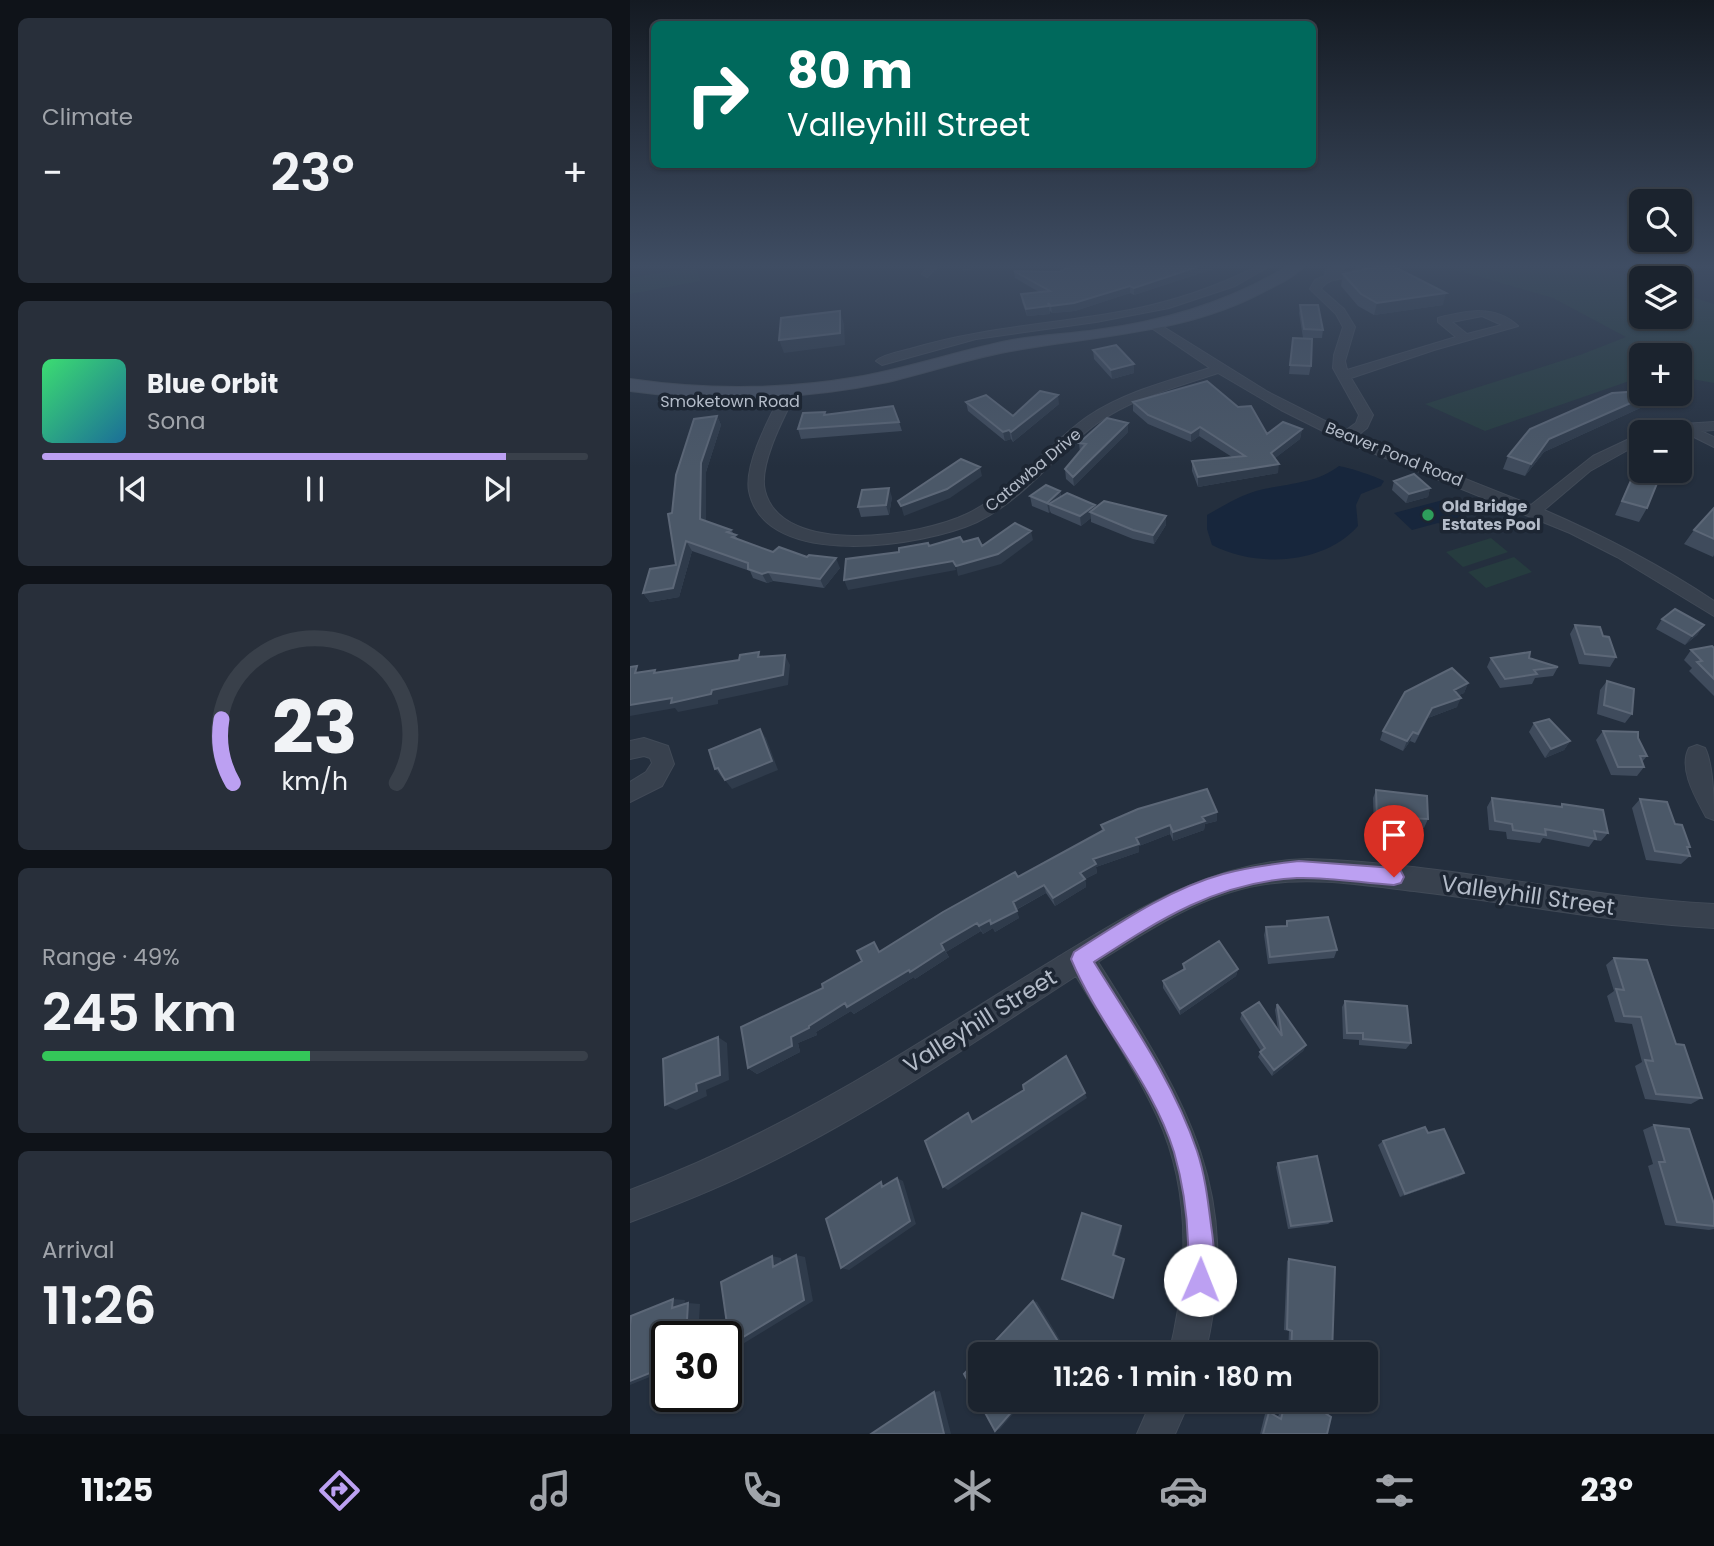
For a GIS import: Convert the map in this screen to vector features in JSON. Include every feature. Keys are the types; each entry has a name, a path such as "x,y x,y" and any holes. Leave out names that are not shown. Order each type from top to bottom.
{"main road":[{"name":"Smoketown Road","path":"630,385 705,392 832,398 931,373 990,350 1095,334"},
{"name":"Smoketown Road","path":"630,399 716,404 787,397"}],"street":[{"path":"882,361 987,334"},
{"name":"Beaver Pond Road","path":"1167,334 1269,399 1346,436 1535,510 1601,540 1657,571 1714,610"},
{"path":"1346,436 1362,425 1366,415 1343,376 1337,360 1349,334"},
{"path":"1460,334 1465,338"},
{"path":"1343,376 1430,347 1484,334"},
{"name":"Catawba Drive","path":"787,397 756,482 762,505 785,527 816,537 889,541 931,533 972,518 998,503 1100,415 1129,400 1219,369"},
{"path":"1714,426 1678,429 1714,443"},
{"path":"1535,510 1563,484 1608,451 1629,442"},
{"path":"630,750 653,748 660,752 663,764 654,779 630,793"},
{"path":"1697,754 1698,774 1714,810"},
{"name":"Valleyhill Street","path":"630,1206 732,1165 804,1130 1157,910 1192,893 1260,874 1299,870 1338,871 1419,879 1598,907 1714,916"},
{"path":"1081,959 1159,1089 1185,1152 1194,1187 1200,1241 1199,1299 1190,1342"},
{"path":"1156,1434 1166,1412"}],"green space":[{"path":"1620,334 1714,334 1714,383 1692,379 1692,343 1629,343 1629,381 1485,431 1425,404 1580,355 1626,337"},
{"path":"1491,538 1508,552 1463,567 1446,552"},
{"path":"1514,557 1532,572 1486,588 1468,572"}],"water":[{"path":"1339,466 1384,481 1381,486 1361,494 1356,505 1358,526 1344,539 1327,549 1289,559 1249,557 1212,545 1207,529 1207,515 1250,493 1320,477"},
{"name":"Old Bridge Estates Pool","path":"1443,500 1462,517 1464,520 1461,526 1453,528 1438,523 1412,530 1394,513"}],"building":[{"path":"780,334 832,334 779,340"},
{"path":"1293,338 1312,339 1311,366 1290,365"},
{"path":"1116,345 1134,364 1111,370 1093,350"},
{"path":"1207,381 1238,407 1251,406 1267,434 1283,422 1302,429 1271,453 1279,464 1198,477 1192,461 1245,456 1200,427 1191,433 1148,415 1133,402"},
{"path":"1040,391 1058,395 1011,432 1003,432 966,402 986,395 1013,416"},
{"path":"1629,392 1629,404 1549,439 1531,464 1508,456 1530,429 1612,393"},
{"path":"893,406 899,422 798,429 803,413 825,412 824,415"},
{"path":"717,416 701,463 700,519 731,530 727,532 736,535 732,537 773,552 779,547 807,557 836,558 820,579 768,572 762,574 748,569 748,563 686,541 673,588 643,593 650,569 676,565 668,514 672,513 676,475 694,419"},
{"path":"1107,418 1128,423 1073,477 1065,469 1086,444 1079,443"},
{"path":"961,459 980,467 947,489 901,506 898,501"},
{"path":"1414,474 1430,488 1409,494 1394,481"},
{"path":"1630,483 1657,483 1647,508 1622,501"},
{"path":"1046,485 1060,491 1047,503 1030,496"},
{"path":"889,488 886,505 858,507 862,490"},
{"path":"1067,493 1095,505 1080,516 1049,504"},
{"path":"1104,501 1166,516 1153,535 1133,530 1090,512"},
{"path":"1714,508 1714,539 1694,530"},
{"path":"1015,523 1031,531 998,554 956,566 953,561 844,580 846,559 899,552 899,548 928,543 929,546 960,537 963,542 978,538 982,546"},
{"path":"1675,609 1704,625 1692,636 1662,619"},
{"path":"1575,625 1600,627 1603,636 1609,637 1616,657 1585,654"},
{"path":"1712,646 1714,679 1697,662 1702,661 1691,650"},
{"path":"759,652 758,657 785,655 783,675 712,690 711,694 671,703 672,698 630,705 630,667 637,666 635,673 655,670 654,673 739,660 740,655"},
{"path":"1530,652 1529,658 1558,667 1534,670 1537,674 1505,679 1491,658"},
{"path":"1452,668 1468,683 1454,690 1461,698 1432,708 1418,734 1413,732 1407,741 1383,731 1405,692"},
{"path":"1607,681 1634,689 1632,714 1604,705"},
{"path":"1549,719 1570,741 1551,749 1534,723"},
{"path":"760,729 772,761 725,780 718,768 715,769 709,750"},
{"path":"1603,731 1638,732 1638,738 1647,756 1640,756 1644,767 1618,767"},
{"path":"1207,789 1217,812 1202,817 1205,821 1173,832 1170,825 1136,838 1139,844 1093,859 1096,864 1080,873 1085,879 1053,898 1044,885 1013,902 1017,911 991,924 990,920 979,926 977,923 941,944 944,950 910,972 909,970 847,1007 845,1003 791,1037 792,1046 748,1068 741,1027 823,988 822,984 862,961 857,951 874,942 879,952 1015,872 1018,877 1104,830 1101,825 1138,809"},
{"path":"1376,790 1427,796 1428,819 1407,818 1407,823 1377,820"},
{"path":"1492,798 1603,810 1608,833 1594,831 1596,839 1545,829 1546,835 1513,830 1512,824 1495,821"},
{"path":"1640,799 1667,802 1675,824 1682,825 1690,847 1687,847 1690,856 1655,851"},
{"path":"1328,917 1337,950 1270,957 1266,927 1287,926 1287,921"},
{"path":"1219,941 1238,969 1180,1009 1163,981 1185,969 1183,964"},
{"path":"1614,958 1647,960 1676,1044 1684,1045 1702,1098 1656,1094 1645,1060 1653,1061 1641,1017 1624,1016 1616,989 1624,990"},
{"path":"1345,1001 1407,1006 1411,1043 1363,1039 1363,1033 1347,1033"},
{"path":"1259,1002 1282,1036 1277,1004 1306,1045 1274,1070 1260,1052 1265,1048 1242,1013"},
{"path":"718,1037 720,1075 696,1084 697,1091 665,1105 663,1059"},
{"path":"1066,1056 1085,1093 943,1187 925,1141 968,1113 972,1122 1024,1090 1023,1085"},
{"path":"1654,1125 1689,1129 1714,1204 1714,1226 1677,1222 1659,1162 1665,1162"},
{"path":"1425,1127 1428,1133 1444,1129 1464,1173 1405,1194 1383,1141"},
{"path":"1317,1156 1332,1221 1291,1226 1278,1163"},
{"path":"897,1178 910,1221 841,1268 826,1219 881,1182 882,1187"},
{"path":"1082,1213 1121,1226 1113,1255 1124,1259 1113,1298 1062,1279"},
{"path":"796,1255 804,1300 742,1338 742,1321 727,1321 721,1282 772,1256 773,1267"},
{"path":"1289,1259 1335,1267 1332,1342 1292,1342 1292,1331 1287,1329"},
{"path":"673,1299 672,1308 688,1303 687,1321 651,1321 651,1372 630,1381 630,1326 631,1316"},
{"path":"1033,1301 1058,1342 994,1342"},
{"path":"934,1392 944,1434 871,1434"},
{"path":"985,1412 1012,1412 995,1431"},
{"path":"1269,1412 1281,1419 1283,1412 1323,1412 1331,1417 1327,1434 1263,1434"}],"place":[{"name":"Old Bridge Estates Pool","path":"1428,515"}],"route":[{"path":"1200,1280 1200,1241 1194,1187 1171,1113 1081,959 1157,910 1192,893 1222,883 1260,874 1299,870 1394,877"}]}
